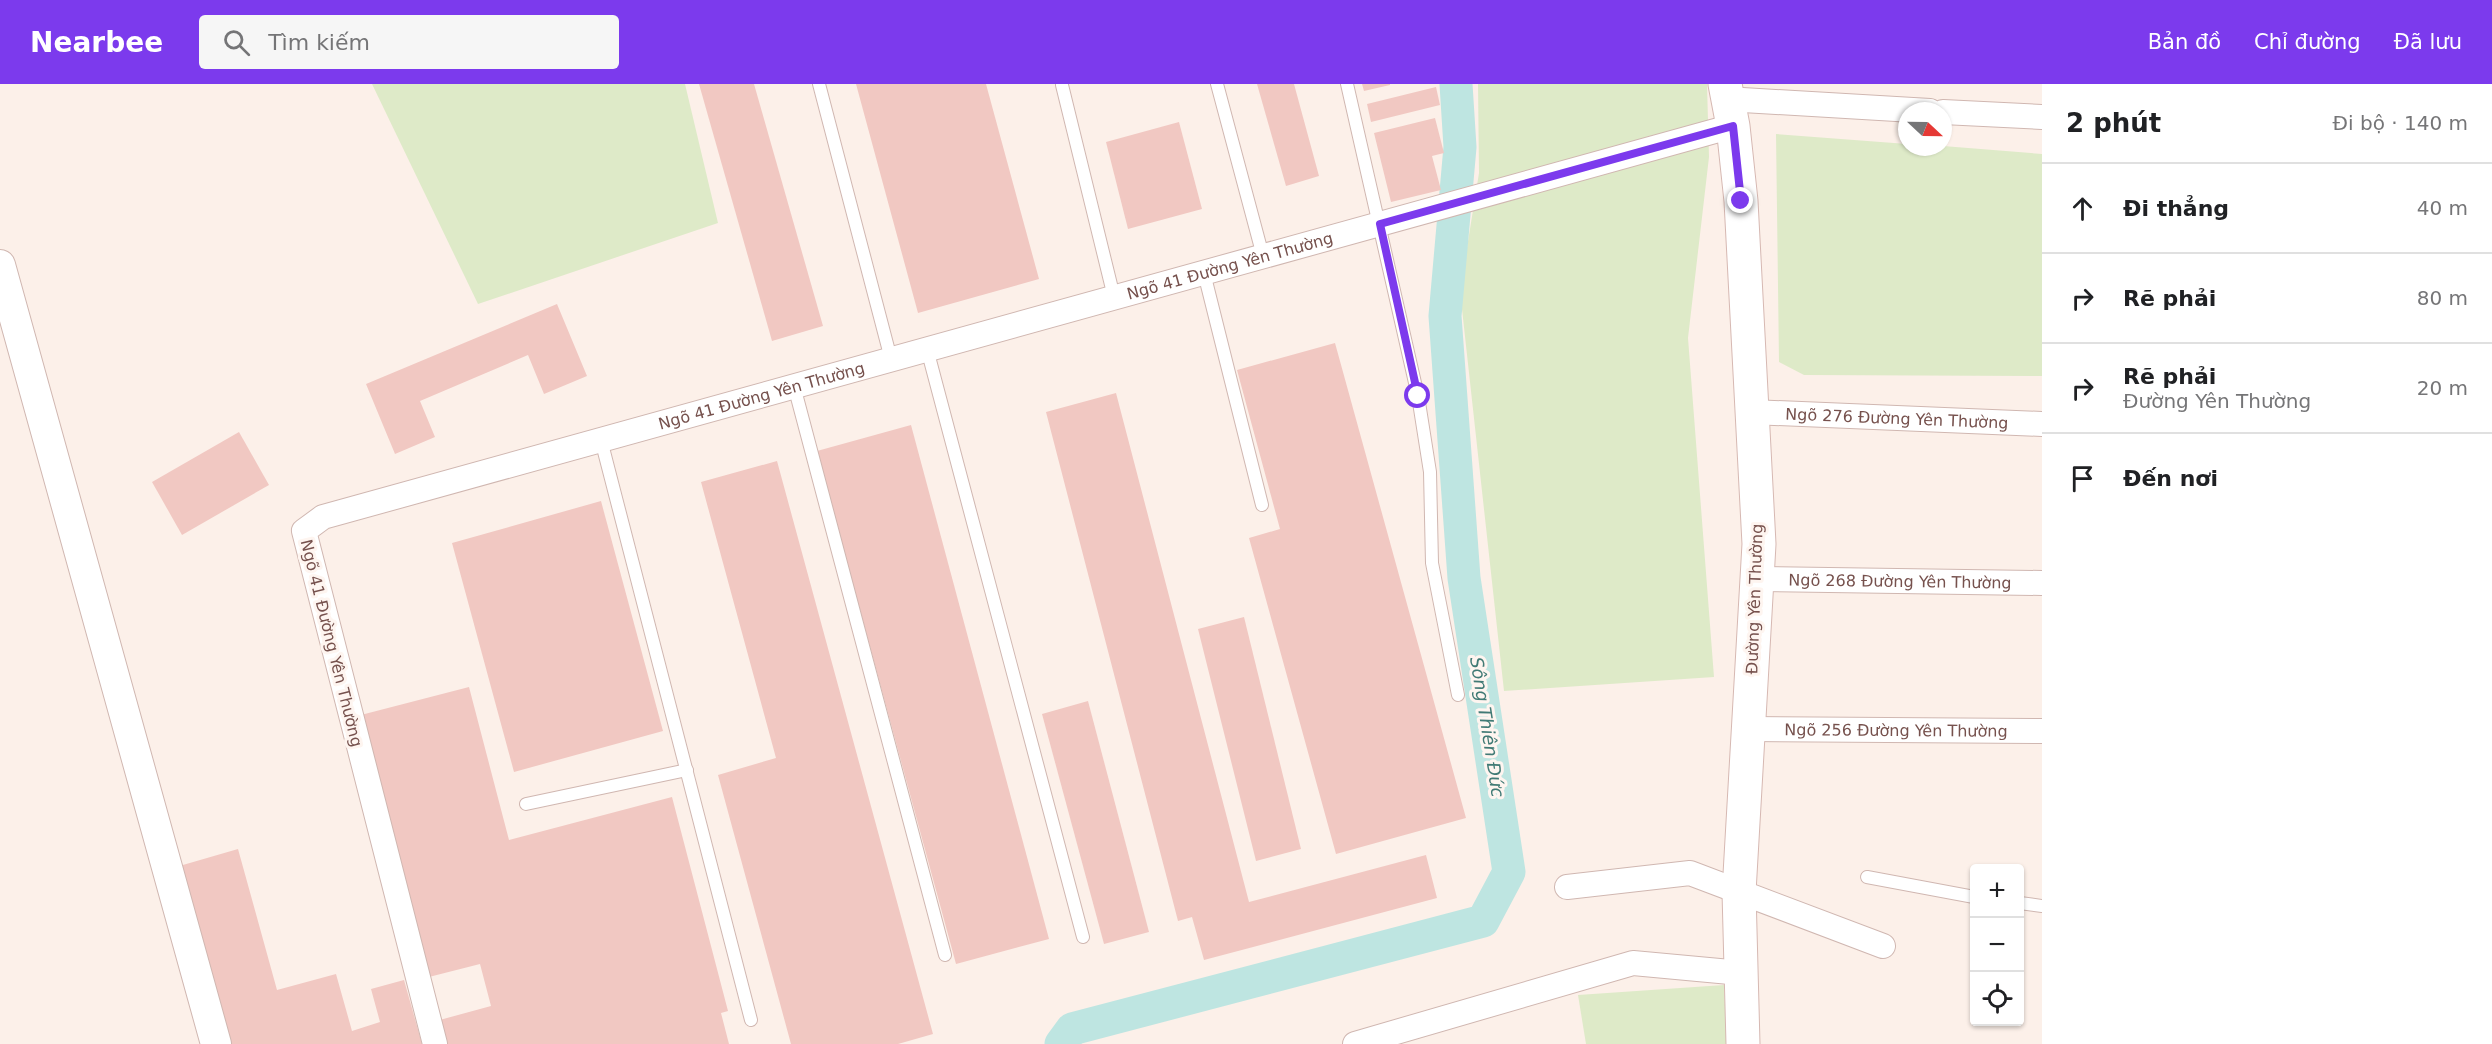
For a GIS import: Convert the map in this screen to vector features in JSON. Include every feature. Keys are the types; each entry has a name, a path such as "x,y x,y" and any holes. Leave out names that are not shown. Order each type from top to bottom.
{"main road":[{"name":"Đường Yên Thường","path":"1728,103 1741,201 1759,544 1739,892 1743,1044"}],"street":[{"name":"Ngõ 41 Đường Yên Thường","path":"435,1044 304,531 323,517 1497,191 1728,103 1898,110"},
{"path":"1952,112 2042,117"},
{"path":"0,265 216,1044"},
{"name":"Ngõ 276 Đường Yên Thường","path":"1751,412 2042,424"},
{"name":"Ngõ 268 Đường Yên Thường","path":"1758,579 2042,583"},
{"name":"Ngõ 256 Đường Yên Thường","path":"1749,729 2042,731"},
{"path":"1567,887 1690,873 1883,946"},
{"path":"1355,1044 1634,963 1742,973"}],"lane":[{"path":"819,84 891,359"},
{"path":"1217,84 1263,256"},
{"path":"1347,84 1419,407 1430,472 1432,564 1458,695"},
{"path":"1062,85 1113,297"},
{"path":"1204,273 1262,505"},
{"path":"927,349 1083,937"},
{"path":"794,386 945,955"},
{"path":"601,440 751,1020"},
{"path":"526,804 687,770"},
{"path":"1867,877 1970,896"},
{"path":"2024,904 2042,906"}],"green space":[{"path":"372,84 685,84 718,223 478,304"},
{"path":"1478,84 1707,84 1709,157 1688,338 1714,677 1504,691 1460,291 1479,173"},
{"path":"1776,134 1898,143 1898,156 1952,156 1952,147 2042,154 2042,376 1804,375 1779,362"},
{"path":"1724,985 1727,1044 1586,1044 1578,995"}],"building":[{"path":"699,84 754,84 823,326 772,341"},
{"path":"856,84 986,84 1039,279 918,313"},
{"path":"1257,84 1294,84 1319,176 1286,186"},
{"path":"1362,84 1390,84 1390,85 1364,91"},
{"path":"1436,87 1440,105 1371,122 1367,104"},
{"path":"1435,118 1444,153 1432,156 1441,190 1391,202 1374,133"},
{"path":"1179,122 1202,209 1128,229 1106,142"},
{"path":"557,304 587,376 544,394 528,355 420,401 435,437 395,454 366,384"},
{"path":"1335,343 1466,818 1336,854 1249,538 1280,529 1237,370"},
{"path":"1116,393 1249,902 1426,855 1437,898 1204,960 1192,917 1178,921 1046,412"},
{"path":"911,425 1049,939 956,964 817,451"},
{"path":"239,432 269,485 182,535 152,482"},
{"path":"777,461 933,1034 898,1044 791,1044 718,775 776,758 701,482"},
{"path":"601,501 663,731 514,772 452,543"},
{"path":"1244,617 1301,849 1256,861 1198,629"},
{"path":"469,687 509,840 672,797 728,1011 721,1013 729,1044 442,1044 436,1021 491,1006 480,964 425,978 357,716"},
{"path":"1088,701 1149,932 1104,944 1042,714"},
{"path":"238,849 277,990 336,974 352,1031 380,1022 371,989 404,980 422,1044 225,1044 176,867"}],"waterway":[{"name":"Sông Thiên Đức","path":"1061,1044 1072,1029 1483,921 1509,872 1464,578 1445,316 1460,147 1456,84"}],"route":[{"path":"1418,396 1380,224 1733,126 1741,201"}]}
